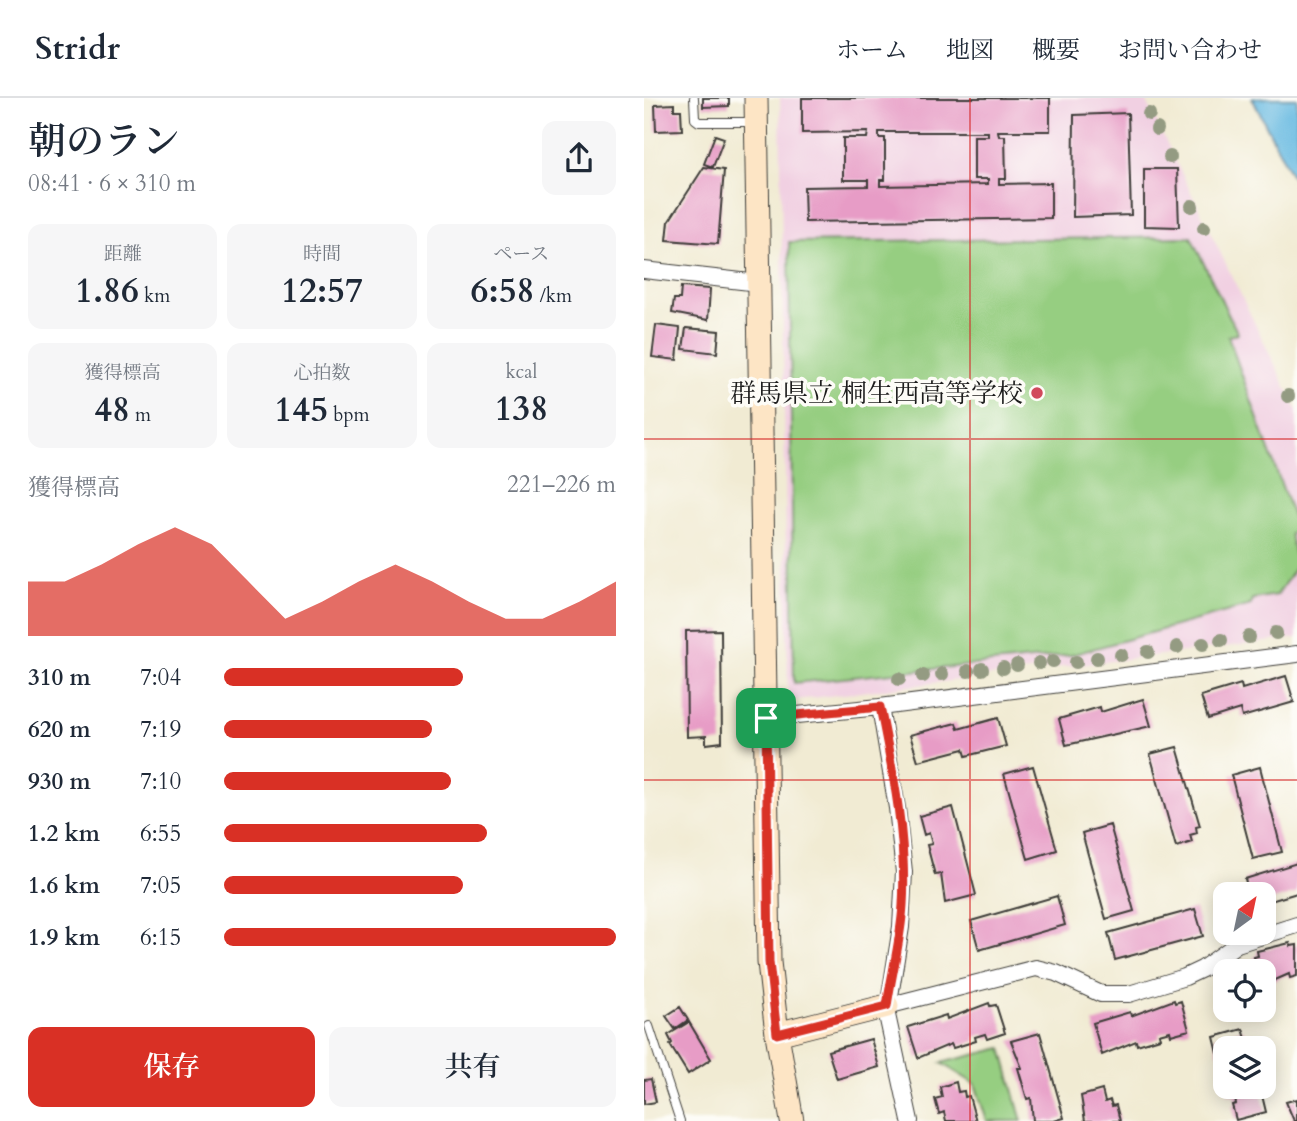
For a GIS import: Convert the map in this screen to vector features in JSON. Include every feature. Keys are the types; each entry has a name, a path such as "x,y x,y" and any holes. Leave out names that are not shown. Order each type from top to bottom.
{"street":[{"path":"756,98 769,962 777,1034 792,1121"},
{"path":"644,270 759,283"},
{"path":"766,718 880,707 1297,654"},
{"path":"880,707 897,808 904,872 901,927 887,1006 888,1025 910,1121"},
{"path":"777,1034 1037,968 1056,973 1101,995 1129,994 1185,977 1202,969 1237,944 1297,925"}],"lane":[{"path":"694,98 695,119 699,122 757,122"},
{"path":"649,1026 680,1121"}],"shaded area":[{"name":"群馬県立 桐生西高等学校","path":"780,98 1145,98 1297,410 1297,638 788,701"}],"green space":[{"name":"群馬県立 桐生西高等学校","path":"1191,237 1238,334 1228,336 1297,528 1290,534 1297,565 1277,595 1252,599 1251,605 1071,655 794,683 789,242"},
{"path":"1002,1048 1022,1121 987,1121 975,1084 941,1063"}],"water":[{"path":"1252,98 1297,98 1297,186"}],"building":[{"path":"703,98 729,98 729,106 703,107"},
{"path":"802,98 1050,98 1050,131 998,131 999,136 1005,136 1006,179 999,179 999,184 1051,183 1051,218 805,222 804,187 868,186 868,180 843,180 843,138 867,138 868,132 802,133","holes":["879,132 988,132 988,136 974,136 974,179 988,179 988,184 880,186 880,180 885,180 885,138 879,138"]},
{"path":"674,104 674,110 681,110 682,130 656,131 655,105"},
{"path":"1128,113 1131,215 1073,217 1074,115"},
{"path":"715,135 724,138 713,167 704,164"},
{"path":"704,167 724,170 718,244 667,240 669,221"},
{"path":"1144,169 1177,169 1179,227 1144,226"},
{"path":"681,287 710,289 708,320 672,313 674,299 680,299"},
{"path":"656,325 680,328 677,360 652,357"},
{"path":"686,328 719,331 717,353 683,349"},
{"path":"721,630 722,742 706,744 706,736 687,737 686,631"},
{"path":"1286,676 1294,702 1242,717 1240,709 1208,719 1201,696 1241,684 1242,689"},
{"path":"1143,699 1151,726 1066,745 1059,719 1100,707 1101,712"},
{"path":"998,718 1006,746 966,756 964,749 918,761 910,735 956,723 958,729"},
{"path":"1177,747 1200,826 1196,827 1197,833 1190,835 1192,842 1176,847 1150,754"},
{"path":"1033,766 1057,850 1028,859 1004,774"},
{"path":"1260,767 1282,852 1253,859 1231,775"},
{"path":"953,807 976,895 945,903 941,874 935,875 927,845 932,844 929,833 924,835 919,816"},
{"path":"1110,825 1134,911 1106,919 1082,833"},
{"path":"1297,863 1297,893 1276,899 1276,882 1246,882 1245,879"},
{"path":"1057,896 1065,925 979,950 971,921"},
{"path":"1195,909 1203,936 1115,960 1108,933"},
{"path":"1290,943 1291,946 1297,945 1297,976 1290,978 1289,974 1276,980 1276,959 1254,959 1258,956 1257,951"},
{"path":"1174,1000 1175,1003 1181,1001 1189,1030 1171,1035 1170,1031 1159,1034 1160,1038 1137,1045 1136,1041 1102,1055 1093,1023 1130,1012 1131,1016"},
{"path":"989,1003 990,1006 996,1005 1005,1033 987,1039 985,1034 975,1037 976,1041 953,1048 951,1044 918,1058 908,1027 946,1015 947,1019"},
{"path":"680,1007 688,1020 675,1029 666,1016"},
{"path":"689,1022 711,1059 688,1074 670,1045 672,1043 668,1035"},
{"path":"1243,1029 1245,1036 1218,1036"},
{"path":"1040,1033 1064,1118 1054,1121 1033,1121 1031,1098 1027,1099 1018,1068 1022,1068 1011,1041"},
{"path":"871,1039 879,1067 837,1079 828,1051"},
{"path":"651,1079 656,1102 644,1104 644,1080"},
{"path":"956,1082 958,1092 964,1091 965,1097 969,1096 976,1121 946,1121 944,1112 939,1114 935,1099 942,1097 940,1087"},
{"path":"1102,1090 1105,1102 1110,1100 1112,1106 1116,1105 1120,1121 1085,1121 1081,1096"},
{"path":"1235,1099 1263,1099 1266,1112 1236,1120 1232,1105 1236,1104"},
{"path":"1297,1099 1297,1121 1294,1121 1286,1102"}],"place":[{"name":"群馬県立 桐生西高等学校","path":"1037,393"}],"route":[{"path":"880,707 901,835 904,872 901,927 887,1006 777,1034 769,962 766,718 880,707"}]}
